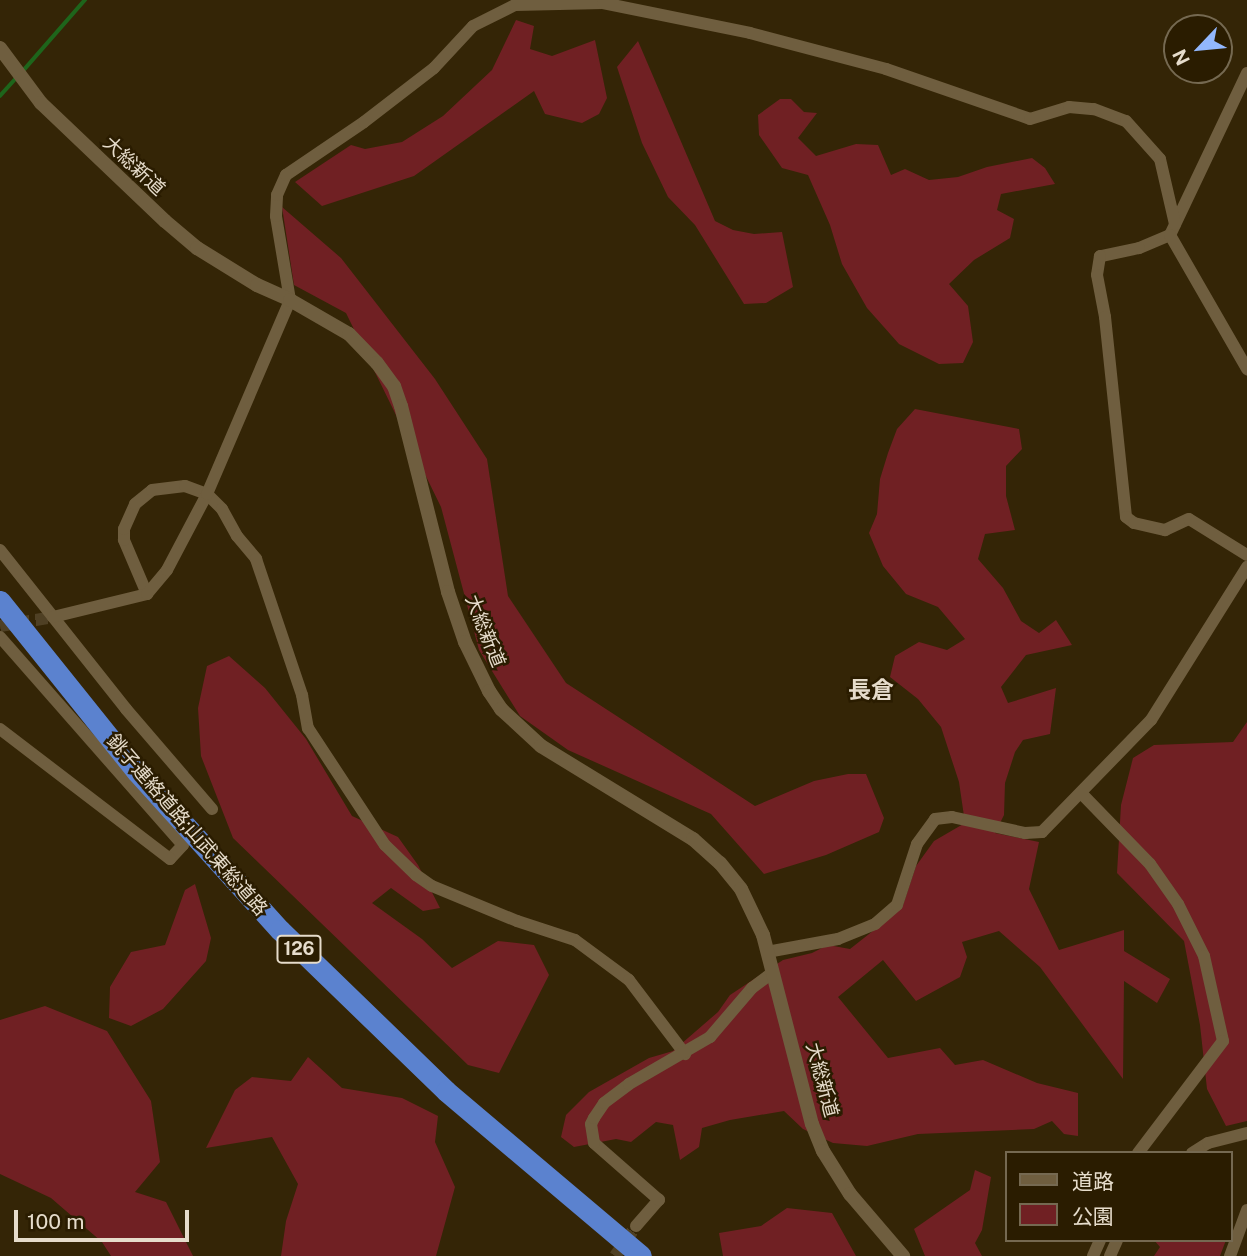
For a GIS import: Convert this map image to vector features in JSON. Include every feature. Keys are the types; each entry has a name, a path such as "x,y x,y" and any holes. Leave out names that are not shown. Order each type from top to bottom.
{"highway":[{"name":"銚子連絡道路;山武東総道路","path":"0,601 137,772 280,930 446,1091 641,1256"}],"street":[{"path":"52,617 147,594 167,570 207,494 290,300 276,216 277,195 286,175 364,122 434,68 473,26 513,2 603,3 750,33 886,69 1030,118 1069,107 1094,109 1126,121 1160,159 1173,230 1247,369"},
{"name":"大総新道","path":"0,48 41,103 165,221 197,247 257,285 290,300 349,334 394,386 451,601 465,642 501,709 541,746 692,839 720,863 741,889 763,935 812,1124 823,1151 850,1194 903,1256"},
{"path":"1247,73 1173,230 1139,248 1100,256 1097,275 1105,317 1126,517 1133,523 1165,530 1189,519 1247,555"},
{"path":"147,594 124,540 124,529 135,505 152,490 185,486 207,494 222,509 237,536 256,559 302,695 308,728 385,845 416,875 432,886 517,921 575,940 629,981 685,1054"},
{"path":"0,550 52,617 212,809"},
{"path":"767,952 838,939 875,924 897,905 917,844 934,819 952,817 1025,833 1041,832 1151,720 1247,567"},
{"path":"0,637 183,845 170,859 0,729"},
{"path":"1081,793 1150,864 1178,905 1204,956 1223,1041 1140,1151"},
{"path":"636,1226 659,1200 594,1143 590,1124 604,1103 629,1084 685,1054 710,1037 752,988 773,972"},
{"path":"1195,1151 1208,1143 1247,1133"},
{"path":"1230,1256 1247,1210"}],"green space":[{"path":"516,20 534,26 530,49 552,56 595,40 607,98 599,114 582,123 545,114 534,91 414,176 322,206 295,182 351,145 365,149 402,142 443,116 492,70"},
{"path":"638,41 715,221 733,230 754,234 782,232 793,287 766,303 744,304 695,225 668,197 642,143 617,67"},
{"path":"780,99 791,99 804,112 817,113 798,138 816,156 856,144 878,145 891,175 905,169 929,180 958,177 987,167 1032,158 1045,168 1055,184 1001,194 997,210 1014,219 1010,238 974,260 949,284 968,306 973,342 963,363 939,364 899,344 867,308 842,264 830,225 808,175 782,168 759,135 758,115"},
{"path":"282,207 341,258 435,379 487,459 508,596 566,683 755,806 814,781 848,774 866,774 884,818 879,832 826,855 764,874 711,814 568,750 520,716 479,650 441,507 346,313 294,285"},
{"path":"915,409 1019,429 1022,449 1006,466 1006,496 1015,530 985,534 978,559 1003,588 1021,621 1039,633 1056,620 1072,645 1026,655 1001,687 1008,703 1056,688 1050,734 1023,740 1015,752 1005,783 1004,815 995,833 1039,842 1029,889 1059,950 1124,930 1124,951 1170,979 1157,1003 1124,981 1123,1079 1040,967 999,931 962,942 967,957 960,977 916,1001 883,960 838,997 888,1058 940,1048 955,1065 983,1060 1037,1083 1078,1093 1078,1136 1064,1134 1052,1121 1034,1129 918,1134 867,1146 833,1143 803,1129 784,1111 730,1120 702,1128 699,1147 680,1160 673,1125 656,1122 631,1142 616,1139 574,1147 561,1137 566,1115 589,1092 649,1058 673,1051 718,1012 730,995 783,960 812,953 828,945 850,949 902,908 916,866 934,841 965,823 959,782 941,727 918,699 890,677 895,656 919,642 947,650 965,639 938,607 906,594 883,566 869,533 877,514 880,479 888,453 897,429"},
{"path":"229,656 265,688 306,739 352,816 398,837 418,865 440,908 423,911 391,888 372,903 422,939 452,968 498,941 534,945 549,975 499,1073 468,1065 233,838 201,756 198,708 207,666"},
{"path":"1247,722 1247,1121 1226,1126 1207,1089 1200,1025 1184,941 1117,873 1121,805 1133,758 1154,745 1233,742"},
{"path":"195,884 211,938 206,961 163,1009 131,1026 109,1018 110,987 131,952 165,945 185,890"},
{"path":"45,1006 107,1031 151,1101 160,1162 135,1192 166,1202 193,1256 111,1256 102,1242 51,1198 0,1174 0,1020"},
{"path":"308,1057 342,1088 402,1098 438,1116 435,1142 455,1187 436,1256 281,1256 286,1221 298,1184 272,1137 206,1148 235,1090 252,1077 291,1081"},
{"path":"975,1170 991,1177 982,1230 975,1243 982,1256 925,1256 914,1229 970,1190"},
{"path":"787,1208 832,1213 856,1256 723,1256 719,1233 761,1226"},
{"path":"1156,1242 1225,1242 1220,1256 1154,1256 1160,1247"}],"waterway":[{"path":"23,71 85,0"},
{"path":"0,96 17,77"}],"tunnel":[{"path":"0,626 53,617"},
{"path":"615,1256 636,1226"}],"district":[{"name":"長倉","path":"871,690"}]}
